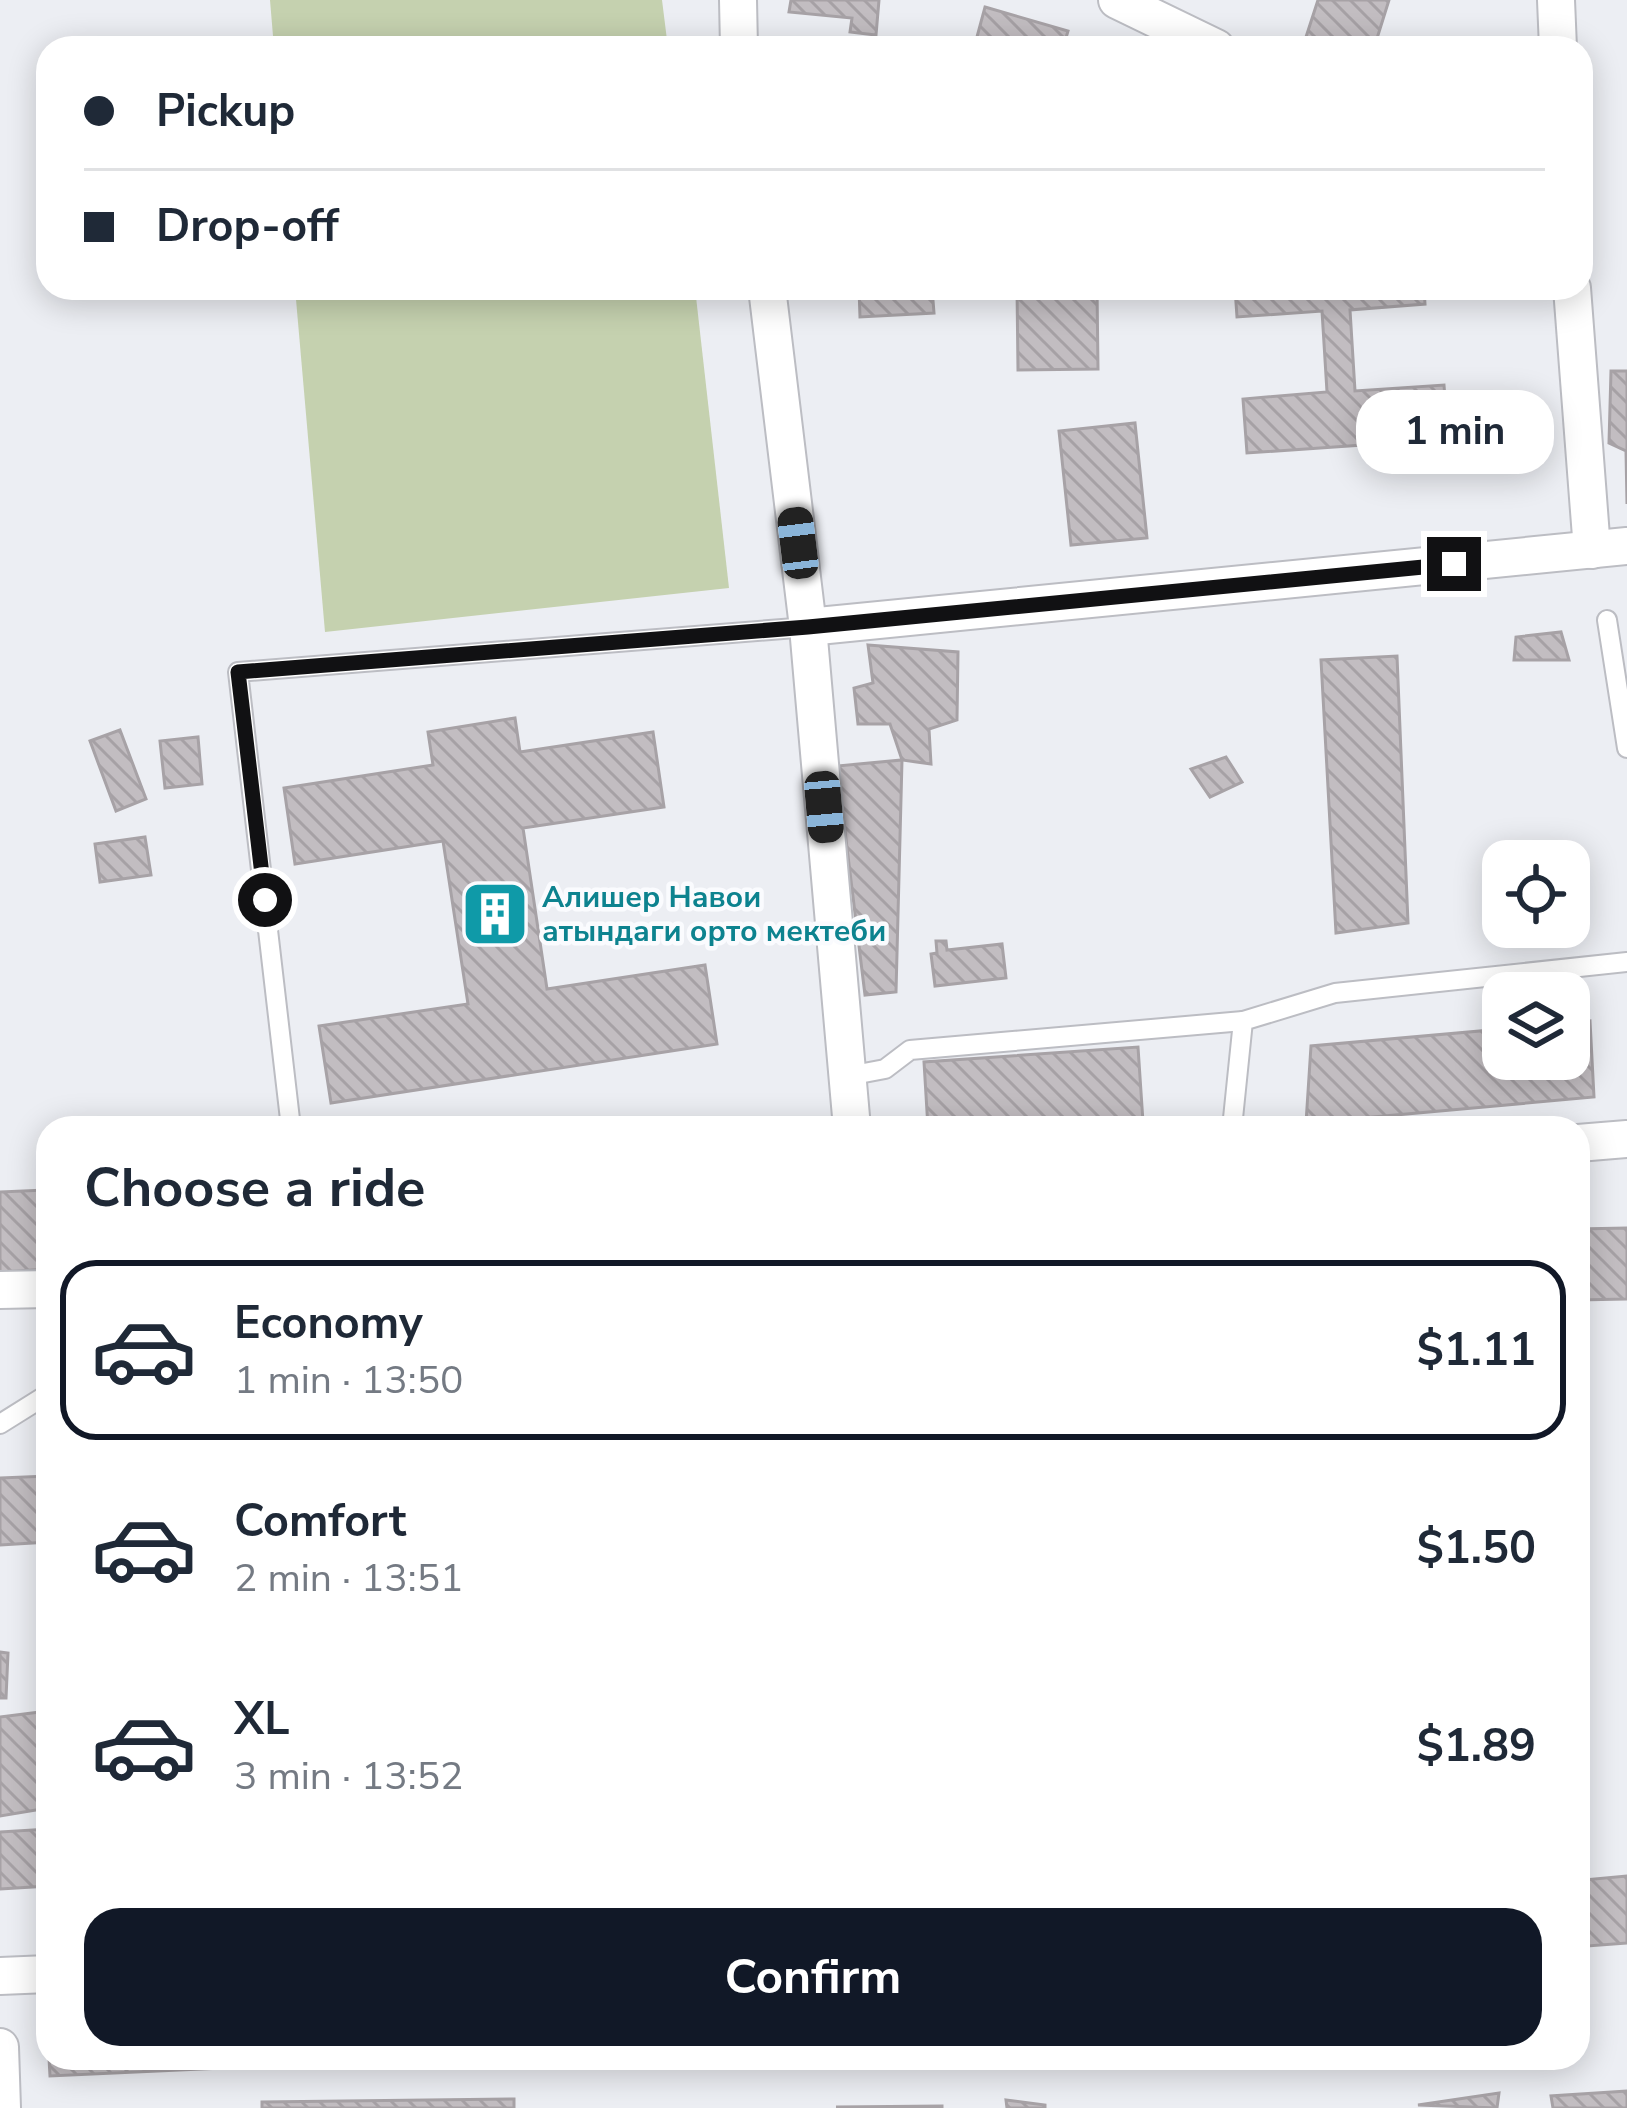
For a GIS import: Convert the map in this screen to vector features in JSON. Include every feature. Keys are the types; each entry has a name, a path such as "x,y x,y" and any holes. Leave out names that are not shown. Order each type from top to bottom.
{"street":[{"path":"738,0 739,36"},
{"path":"1117,0 1191,36"},
{"path":"1556,0 1558,36"},
{"path":"768,300 808,627 852,1116"},
{"path":"808,627 1610,548 1574,300"},
{"path":"1590,1142 1627,1139"},
{"path":"0,1290 36,1289"},
{"path":"0,1976 36,1974"},
{"path":"0,2047 2,2108"}],"lane":[{"path":"1607,620 1627,748"},
{"path":"290,1116 238,672 808,627"},
{"path":"848,1076 885,1070 910,1050 1243,1021 1335,993 1627,962"},
{"path":"1233,1116 1243,1021"},
{"path":"0,1424 36,1402"}],"green space":[{"path":"270,0 662,0 666,36 273,36"},
{"path":"296,300 696,300 729,588 325,632"}],"building":[{"path":"791,0 879,0 876,35 850,32 852,18 789,12"},
{"path":"1318,0 1389,0 1378,36 1306,36"},
{"path":"985,7 1068,31 1067,36 977,36"},
{"path":"859,300 933,300 934,313 860,317"},
{"path":"1017,300 1097,300 1098,369 1018,370"},
{"path":"1236,300 1425,300 1425,304 1350,310 1355,391 1444,385 1448,439 1247,453 1243,399 1327,392 1322,311 1237,317"},
{"path":"1611,371 1627,371 1627,504 1626,451 1609,443"},
{"path":"1135,423 1147,538 1071,545 1059,431"},
{"path":"1561,632 1569,660 1514,660 1516,637"},
{"path":"868,645 958,652 957,720 929,729 931,764 902,760 890,724 858,724 854,688 873,683"},
{"path":"1397,656 1408,923 1336,933 1321,660"},
{"name":"Алишер Навои атындаги орто мектеби","path":"515,718 520,752 653,732 664,807 523,828 547,989 705,965 717,1044 331,1103 319,1026 468,1004 443,841 295,864 284,788 433,765 428,732"},
{"path":"120,730 146,799 116,811 90,741"},
{"path":"198,737 202,784 165,788 160,741"},
{"path":"1226,757 1242,782 1210,797 1191,769"},
{"path":"902,760 896,992 865,995 837,766"},
{"path":"145,837 151,875 100,882 95,844"},
{"path":"936,941 946,941 947,950 1002,944 1006,978 935,986 931,954 937,953"},
{"path":"1590,1021 1594,1097 1384,1116 1306,1116 1311,1046 1482,1031 1482,1080 1590,1080"},
{"path":"1138,1047 1143,1116 927,1116 924,1062"},
{"path":"36,1190 36,1270 0,1272 0,1192"},
{"path":"1627,1228 1627,1299 1590,1300 1590,1229"},
{"path":"36,1476 36,1543 0,1545 0,1478"},
{"path":"0,1652 8,1653 6,1698 0,1698"},
{"path":"36,1712 36,1810 0,1816 0,1717"},
{"path":"36,1830 36,1887 0,1889 0,1832"},
{"path":"1627,1876 1627,1943 1590,1946 1590,1879"},
{"path":"50,2070 181,2070 50,2076"},
{"path":"1627,2091 1627,2108 1553,2108 1551,2096"},
{"path":"1499,2093 1497,2108 1418,2105"},
{"path":"514,2099 514,2108 262,2108 262,2102"},
{"path":"1006,2100 1045,2105 1045,2108 1007,2108"},
{"path":"942,2106 942,2108 836,2107"}],"place":[{"name":"Алишер Навои атындаги орто мектеби","path":"495,914"}],"route":[{"path":"265,900 238,672 808,627 1454,564"}]}
